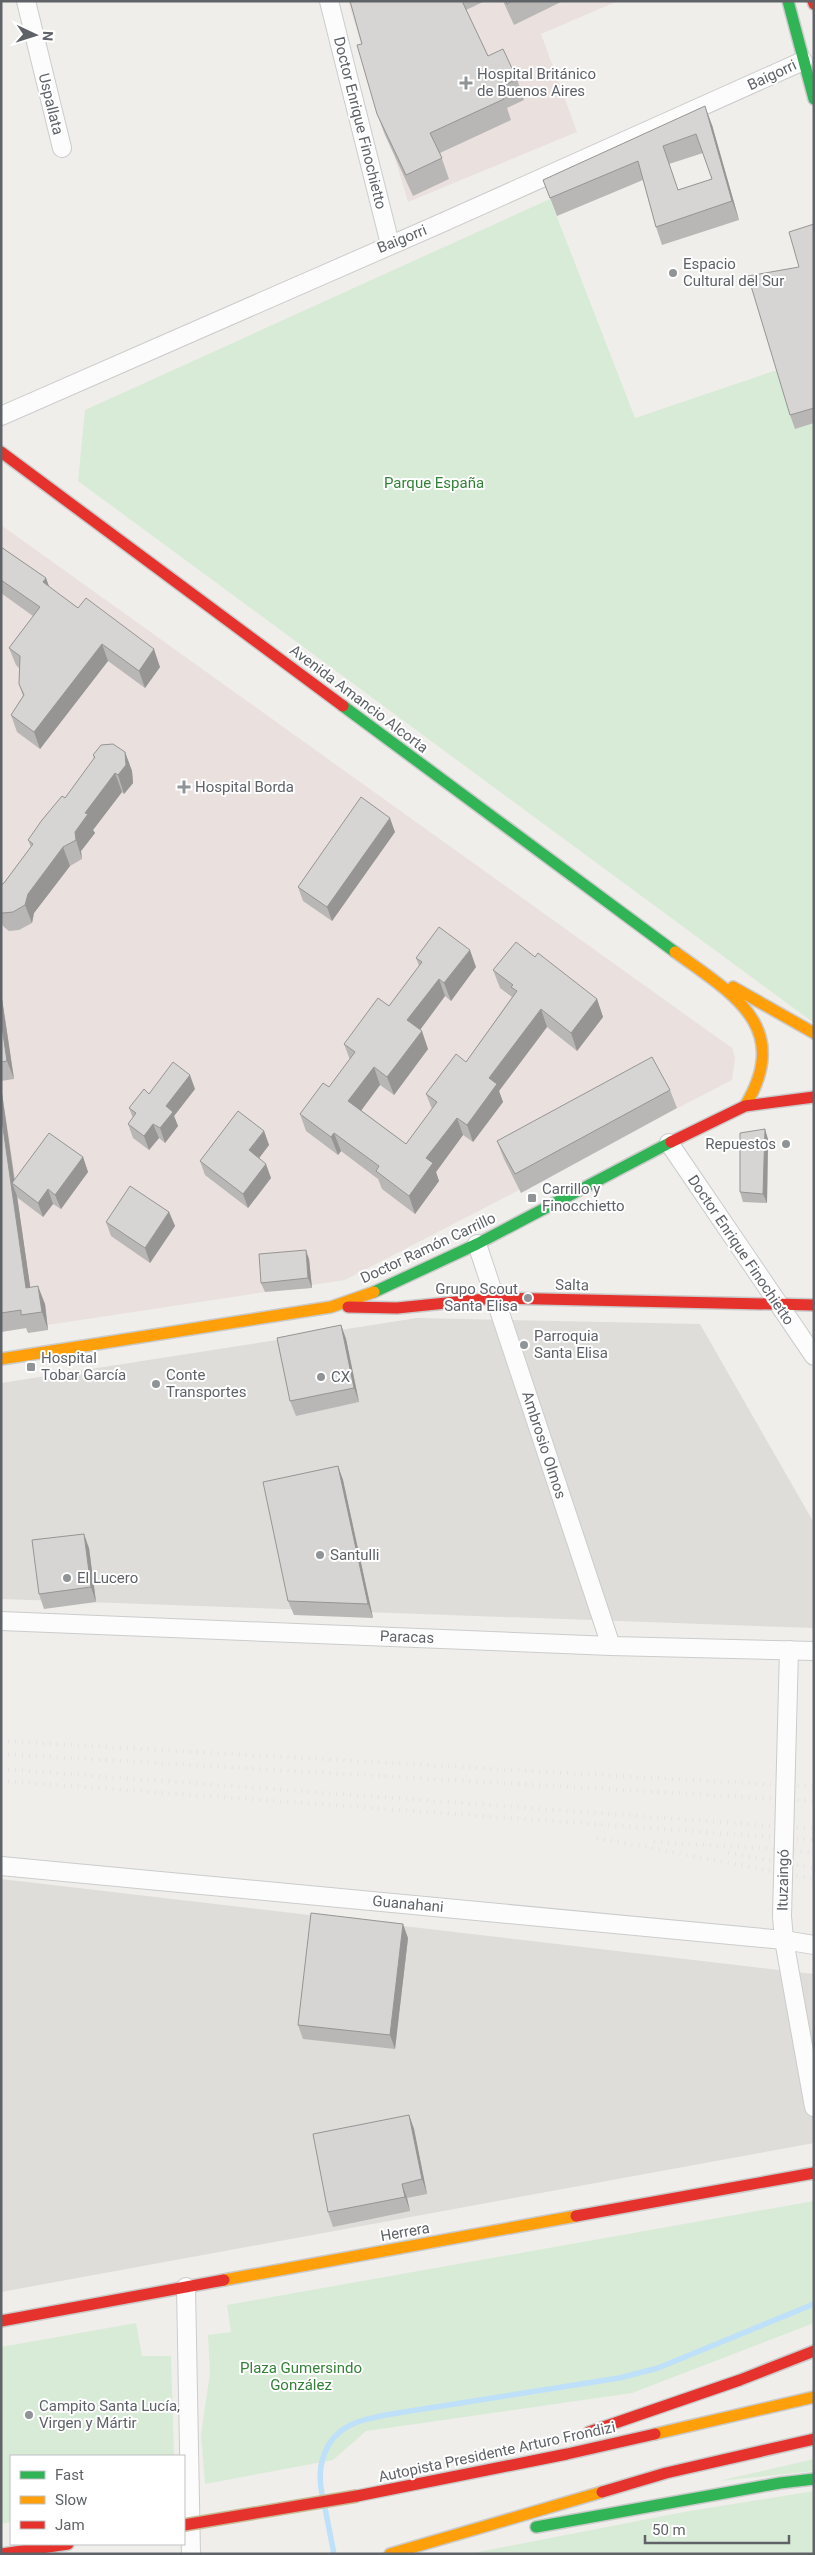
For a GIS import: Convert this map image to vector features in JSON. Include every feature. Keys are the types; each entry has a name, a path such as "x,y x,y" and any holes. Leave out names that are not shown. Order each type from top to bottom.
{"main road":[{"path":"788,1 814,99"},
{"name":"Avenida Amancio Alcorta","path":"1,452 700,969 728,992 749,1015 762,1042 765,1058 762,1074 755,1092 745,1106"},
{"name":"Avenida Amancio Alcorta","path":"700,969 814,1033"},
{"name":"Doctor Ramón Carrillo","path":"1,1359 331,1307 385,1288 477,1244 669,1143 745,1106 814,1097"},
{"name":"Salta","path":"331,1307 398,1308 496,1298 814,1305"},
{"name":"Herrera","path":"1,2321 814,2173"},
{"path":"574,2437 692,2397 814,2351"},
{"name":"Autopista Presidente Arturo Frondizi","path":"185,2525 434,2482 814,2397"},
{"path":"391,2553 666,2473 814,2439"},
{"path":"434,2482 546,2446"},
{"path":"526,2529 780,2483 814,2479"},
{"path":"391,2553 507,2532"},
{"path":"2,2554 61,2545"}],"street":[{"name":"Uspallata","path":"26,1 62,148"},
{"name":"Doctor Enrique Finochietto","path":"329,1 390,244"},
{"name":"Baigorri","path":"1,416 455,217 803,61"},
{"name":"Doctor Enrique Finochietto","path":"669,1143 814,1356"},
{"name":"Ambrosio Olmos","path":"477,1244 611,1646"},
{"name":"Paracas","path":"1,1621 611,1646 814,1651"},
{"name":"Ituzaingó","path":"789,1650 782,1916 784,1940 814,2107"},
{"name":"Guanahani","path":"1,1866 784,1940 814,1945"},
{"path":"186,2287 191,2554"}],"shaded area":[{"name":"Hospital Británico de Buenos Aires","path":"348,1 618,1 541,34 577,132 408,202"},
{"name":"Hospital Borda","path":"1,525 732,1048 735,1058 732,1080 345,1280 1,1332"},
{"path":"417,1318 700,1324 814,1523 814,1628 1,1599 1,1383"},
{"path":"1,1879 814,1974 814,2143 1,2292"}],"green space":[{"name":"Parque España","path":"550,199 635,418 777,370 795,429 814,423 814,1023 78,481 85,410"},
{"name":"Plaza Gumersindo González","path":"814,2201 814,2323 632,2393 366,2431 333,2460 205,2484 201,2435 210,2373 208,2335 231,2332 227,2305"},
{"path":"136,2323 142,2356 171,2356 174,2455 10,2455 10,2522 1,2524 1,2347"},
{"path":"814,2459 814,2471 719,2481"},
{"path":"814,2491 814,2554 468,2554 684,2512"}],"building":[{"path":"350,1 462,1 488,56 503,49 517,79 499,88 504,99 430,133 442,158 406,175 377,114 357,45 362,44"},
{"path":"705,106 732,201 656,227 638,161 550,198 543,180","holes":["696,134 712,179 678,190 663,146"]},
{"path":"814,224 814,408 790,415 748,276 799,267 789,232"},
{"path":"1,547 46,578 43,582 78,608 86,598 154,649 139,671 102,644 34,732 11,715 24,695 19,684 20,656 9,648 40,607 1,580"},
{"path":"113,744 125,752 126,765 118,775 115,773 85,813 88,814 75,832 76,840 63,847 28,894 25,905 13,912 1,912 1,885 33,844 28,840 62,796 65,798 95,757 93,755 101,745"},
{"path":"361,797 390,818 327,907 298,887"},
{"path":"439,927 470,950 444,983 439,979 407,1020 422,1031 387,1077 374,1067 348,1101 406,1144 437,1102 426,1094 456,1054 466,1062 517,991 511,987 513,985 493,970 516,942 535,957 538,953 597,999 571,1033 541,1009 489,1078 497,1084 467,1125 457,1118 426,1158 433,1163 409,1196 376,1171 379,1166 334,1133 331,1137 300,1114 323,1083 329,1087 355,1052 344,1044 378,998 389,1006 422,962 416,958"},
{"path":"1,1020 7,1061 1,1062"},
{"path":"652,1057 670,1090 515,1174 497,1141"},
{"path":"173,1062 190,1075 166,1106 173,1112 160,1128 153,1124 144,1136 128,1124 136,1113 129,1108 144,1089 149,1094"},
{"path":"238,1111 264,1131 249,1150 266,1164 243,1194 200,1161"},
{"path":"1,1114 26,1288 38,1286 42,1312 21,1315 21,1310 1,1313"},
{"path":"765,1129 763,1194 740,1192 740,1133"},
{"path":"49,1133 83,1157 55,1195 48,1189 38,1203 12,1183"},
{"path":"130,1186 169,1212 145,1248 106,1222"},
{"path":"306,1250 308,1278 261,1283 259,1254"},
{"name":"CX","path":"341,1325 354,1388 290,1401 277,1338"},
{"name":"Santulli","path":"338,1466 368,1604 288,1601 263,1482"},
{"name":"El Lucero","path":"84,1534 91,1587 39,1594 32,1540"},
{"path":"311,1913 403,1924 390,2035 298,2025"},
{"path":"409,2115 422,2179 402,2184 405,2197 328,2212 313,2134"}],"waterway":[{"path":"322,2494 320,2472 325,2452 336,2435 358,2422 385,2415 619,2378 658,2368 814,2304"},
{"path":"325,2508 334,2554"}],"railway":[{"path":"1,1741 814,1787"},
{"path":"1,1754 814,1801"},
{"path":"1,1769 814,1829"},
{"path":"1,1781 814,1840"},
{"path":"597,1838 814,1879"},
{"path":"654,1842 814,1853"},
{"path":"728,1853 814,1868"}],"traffic: fast":[{"path":"788,1 814,99"},
{"path":"343,706 675,952"},
{"path":"374,1292 477,1244 671,1142"},
{"path":"536,2527 780,2483 814,2479"}],"traffic: slow":[{"path":"675,952 735,998 750,1015 759,1034 762,1055 758,1078 745,1106"},
{"path":"733,987 814,1033"},
{"path":"1,1359 331,1307 374,1292"},
{"path":"224,2280 576,2216"},
{"path":"655,2434 814,2397"},
{"path":"390,2554 602,2492"}],"traffic: jam":[{"path":"1,452 343,706"},
{"path":"671,1142 745,1106 814,1097"},
{"path":"348,1307 397,1308 495,1298 814,1305"},
{"path":"576,2216 814,2173"},
{"path":"1,2321 224,2280"},
{"path":"589,2432 740,2380 814,2351"},
{"path":"357,2496 567,2454 655,2434"},
{"path":"602,2492 666,2473 814,2439"},
{"path":"185,2525 357,2496"},
{"path":"2,2554 61,2545"}],"place":[{"name":"Hospital Británico de Buenos Aires","path":"466,83"},
{"name":"Espacio Cultural del Sur","path":"673,273"},
{"name":"Hospital Borda","path":"184,787"},
{"name":"Repuestos","path":"786,1144"},
{"name":"Carrillo y Finocchietto","path":"532,1198"},
{"name":"Grupo Scout Santa Elisa","path":"528,1298"},
{"name":"Parroquia Santa Elisa","path":"524,1345"},
{"name":"Hospital Tobar García","path":"31,1367"},
{"name":"CX","path":"321,1377"},
{"name":"Conte Transportes","path":"156,1384"},
{"name":"Santulli","path":"320,1555"},
{"name":"El Lucero","path":"67,1578"},
{"name":"Campito Santa Lucía, Virgen y Mártir","path":"29,2415"}]}
